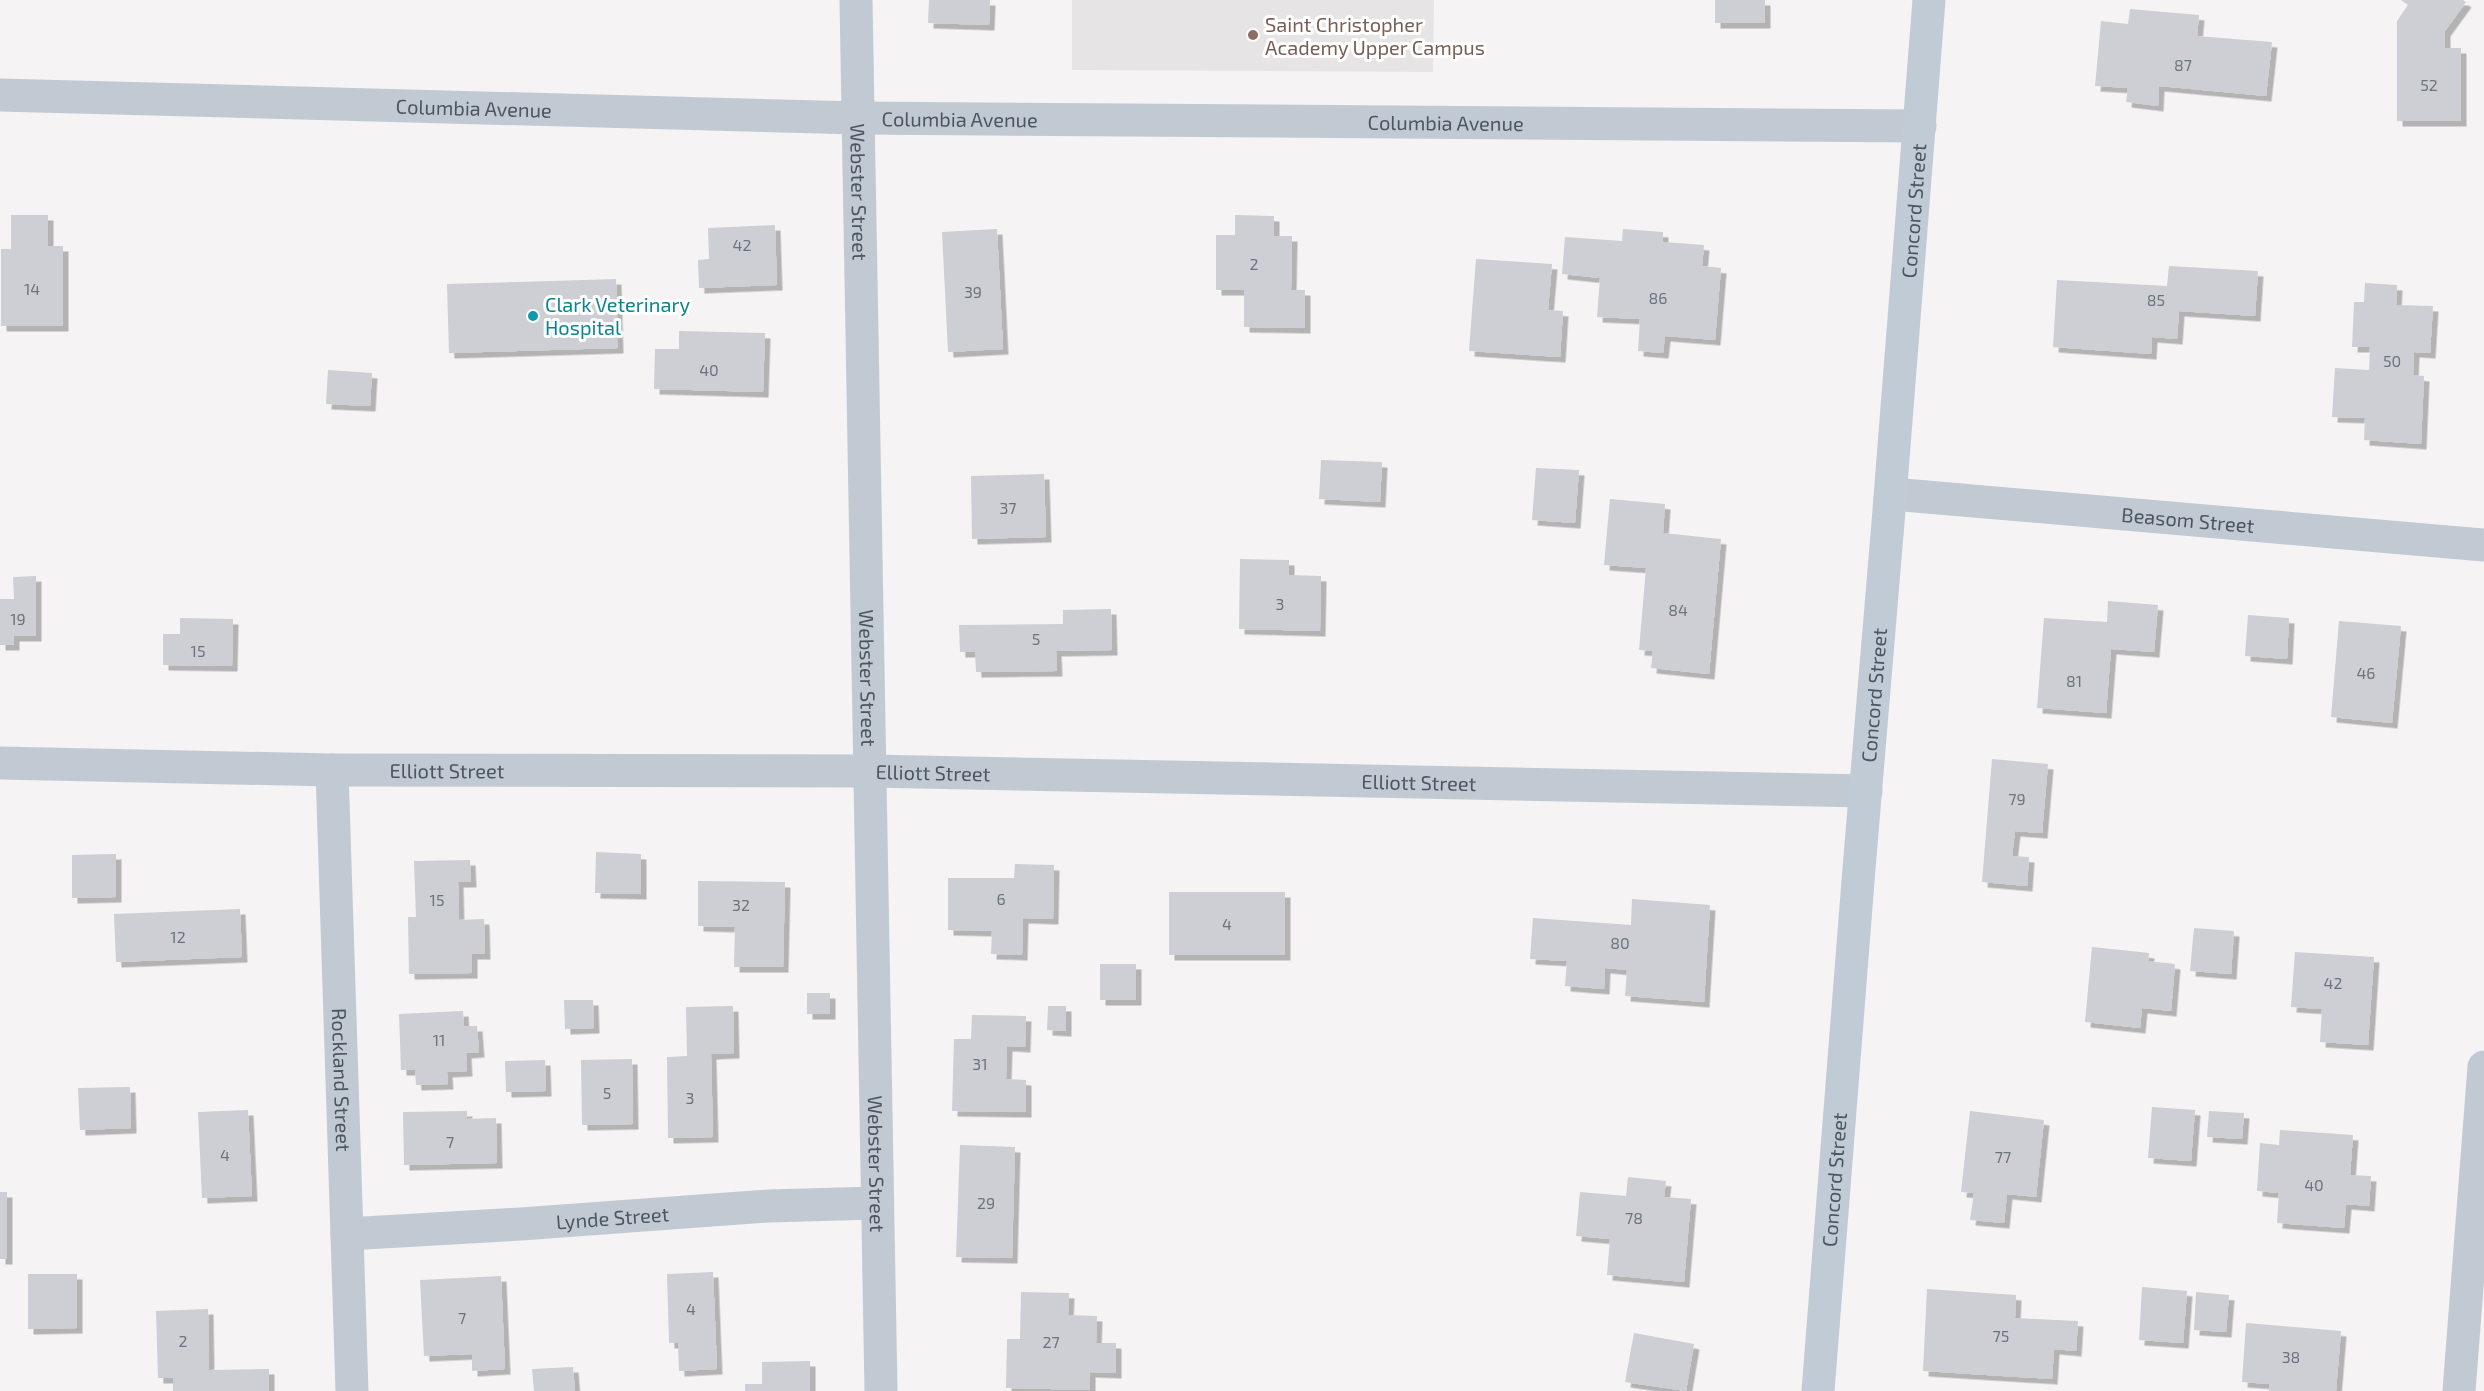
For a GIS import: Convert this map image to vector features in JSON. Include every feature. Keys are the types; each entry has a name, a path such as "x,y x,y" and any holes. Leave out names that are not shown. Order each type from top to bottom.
{"main road":[{"name":"Concord Street","path":"1818,1391 1840,1082 1892,494 1929,0"}],"street":[{"name":"Webster Street","path":"856,0 881,1391"},
{"name":"Columbia Avenue","path":"0,95 858,118 1920,126"},
{"name":"Beasom Street","path":"1892,494 2484,545"},
{"name":"Elliott Street","path":"0,763 332,770 870,771 1866,791"},
{"name":"Rockland Street","path":"332,770 352,1391"},
{"path":"2459,1391 2484,1067"},
{"name":"Lynde Street","path":"347,1234 532,1224 768,1206 878,1203"}],"shaded area":[{"name":"Saint Christopher Academy Upper Campus","path":"1072,0 1434,0 1433,72 1072,70"}],"building":[{"path":"929,0 990,0 989,25 928,23"},
{"path":"1715,0 1765,0 1765,23 1715,23"},
{"path":"2401,0 2463,0 2466,2 2445,31 2445,48 2461,48 2461,121 2397,121 2397,21 2408,5"},
{"path":"2130,9 2199,15 2197,36 2272,42 2266,96 2159,86 2158,106 2126,102 2128,88 2095,86 2101,21 2128,24"},
{"path":"11,215 48,215 48,246 63,246 63,326 1,326 1,249 11,249"},
{"path":"1235,215 1274,216 1274,236 1292,236 1291,290 1305,290 1305,328 1244,327 1244,290 1216,290 1216,235 1235,235"},
{"path":"775,225 777,285 699,288 698,260 709,259 708,228"},
{"path":"997,229 1003,349 948,352 942,232"},
{"path":"1623,229 1663,232 1663,242 1704,245 1702,266 1721,268 1715,340 1665,336 1663,353 1638,351 1640,319 1597,317 1600,278 1562,274 1565,237 1622,241"},
{"path":"1476,259 1552,264 1548,310 1563,311 1560,357 1469,351"},
{"path":"2169,266 2258,271 2255,316 2179,311 2177,339 2152,337 2151,354 2053,347 2057,280 2167,286"},
{"name":"Clark Veterinary Hospital","path":"616,279 618,348 449,353 447,284"},
{"path":"2365,283 2397,285 2396,305 2433,306 2430,353 2414,352 2413,375 2424,376 2421,444 2364,440 2365,418 2332,417 2335,368 2369,370 2370,347 2352,347 2354,302 2364,302"},
{"path":"679,331 765,333 763,392 654,389 655,349 679,349"},
{"path":"328,370 372,373 370,406 326,404"},
{"path":"1321,460 1382,462 1380,502 1319,499"},
{"path":"1536,468 1579,470 1575,523 1532,520"},
{"path":"1044,474 1046,537 972,539 971,476"},
{"path":"1610,499 1665,504 1663,533 1721,539 1709,674 1651,668 1653,651 1639,650 1646,568 1604,565"},
{"path":"1240,559 1289,560 1289,575 1321,576 1320,631 1239,629"},
{"path":"36,576 36,636 14,636 14,645 0,645 0,599 14,599 13,577"},
{"path":"2108,601 2158,605 2154,652 2111,649 2106,713 2037,708 2044,618 2107,622"},
{"path":"1111,609 1112,650 1056,651 1057,671 976,672 975,652 960,652 959,625 1063,624 1063,610"},
{"path":"2248,615 2289,618 2287,659 2245,656"},
{"path":"180,618 233,619 232,666 163,665 163,634 180,634"},
{"path":"2339,621 2401,626 2392,723 2331,717"},
{"path":"1992,759 2048,764 2042,833 2015,831 2012,856 2029,857 2027,886 1982,882"},
{"path":"596,852 641,854 641,894 595,893"},
{"path":"116,854 116,897 72,898 72,855"},
{"path":"470,860 471,882 458,882 459,920 484,919 485,954 472,954 472,973 409,974 408,917 416,917 414,861"},
{"path":"1015,864 1054,865 1053,919 1023,918 1022,955 991,954 992,931 948,930 948,878 1014,878"},
{"path":"698,881 785,882 783,967 734,967 735,927 698,926"},
{"path":"1169,892 1285,892 1285,955 1169,955"},
{"path":"1632,899 1710,905 1704,1002 1625,996 1627,970 1605,968 1604,989 1565,986 1567,961 1530,959 1533,918 1631,925"},
{"path":"240,909 242,957 116,962 114,914"},
{"path":"2194,928 2234,931 2231,974 2190,971"},
{"path":"2092,947 2149,953 2148,961 2175,964 2171,1011 2142,1008 2140,1028 2085,1022"},
{"path":"2295,952 2374,957 2368,1045 2320,1042 2322,1009 2291,1007"},
{"path":"1100,964 1136,964 1136,1000 1100,1000"},
{"path":"807,993 830,993 830,1014 807,1014"},
{"path":"564,1000 593,1000 594,1028 565,1029"},
{"path":"733,1006 734,1053 711,1054 713,1137 668,1138 667,1057 687,1056 686,1007"},
{"path":"1048,1006 1066,1006 1066,1031 1047,1030"},
{"path":"463,1011 464,1026 477,1026 479,1052 466,1053 467,1071 447,1072 448,1084 416,1085 415,1070 401,1070 399,1014"},
{"path":"972,1015 1026,1016 1025,1047 1007,1046 1006,1079 1026,1080 1026,1112 952,1111 954,1039 971,1039"},
{"path":"632,1059 633,1124 582,1125 581,1060"},
{"path":"545,1060 546,1091 506,1092 505,1061"},
{"path":"130,1087 131,1128 80,1130 78,1088"},
{"path":"2152,1107 2195,1110 2191,1161 2148,1158"},
{"path":"248,1110 252,1196 202,1198 198,1112"},
{"path":"467,1111 467,1119 496,1118 497,1163 404,1165 403,1112"},
{"path":"1970,1111 2044,1120 2036,1197 2007,1194 2004,1223 1970,1220 1974,1193 1961,1192"},
{"path":"2209,1111 2244,1113 2242,1139 2207,1137"},
{"path":"2280,1130 2353,1135 2350,1175 2371,1176 2369,1206 2346,1204 2344,1228 2277,1223 2279,1193 2257,1191 2260,1143 2279,1145"},
{"path":"960,1145 1015,1147 1012,1258 956,1257"},
{"path":"1628,1177 1666,1181 1664,1197 1691,1199 1684,1282 1607,1275 1610,1239 1576,1236 1580,1192 1626,1196"},
{"path":"0,1192 7,1192 7,1259 0,1259"},
{"path":"713,1272 717,1369 679,1371 678,1343 669,1343 667,1274"},
{"path":"28,1274 77,1274 77,1328 28,1329"},
{"path":"501,1276 505,1369 472,1371 472,1354 424,1356 420,1280"},
{"path":"2142,1287 2187,1291 2183,1343 2139,1340"},
{"path":"1927,1289 2016,1295 2015,1318 2078,1321 2076,1351 2054,1349 2052,1379 1923,1371"},
{"path":"1021,1292 1069,1293 1068,1315 1097,1316 1096,1343 1116,1343 1116,1373 1090,1372 1090,1390 1006,1388 1007,1339 1020,1339"},
{"path":"2196,1292 2229,1295 2226,1332 2194,1330"},
{"path":"208,1309 209,1370 269,1369 269,1391 173,1391 173,1378 158,1378 156,1311"},
{"path":"2246,1323 2341,1331 2336,1391 2269,1391 2269,1384 2242,1382"},
{"path":"1634,1333 1694,1344 1686,1391 1625,1382"},
{"path":"810,1361 810,1391 745,1391 745,1384 762,1384 762,1362"},
{"path":"573,1367 575,1391 534,1391 532,1369"}],"place":[{"name":"Saint Christopher Academy Upper Campus","path":"1253,35"},
{"name":"Clark Veterinary Hospital","path":"533,316"}]}
